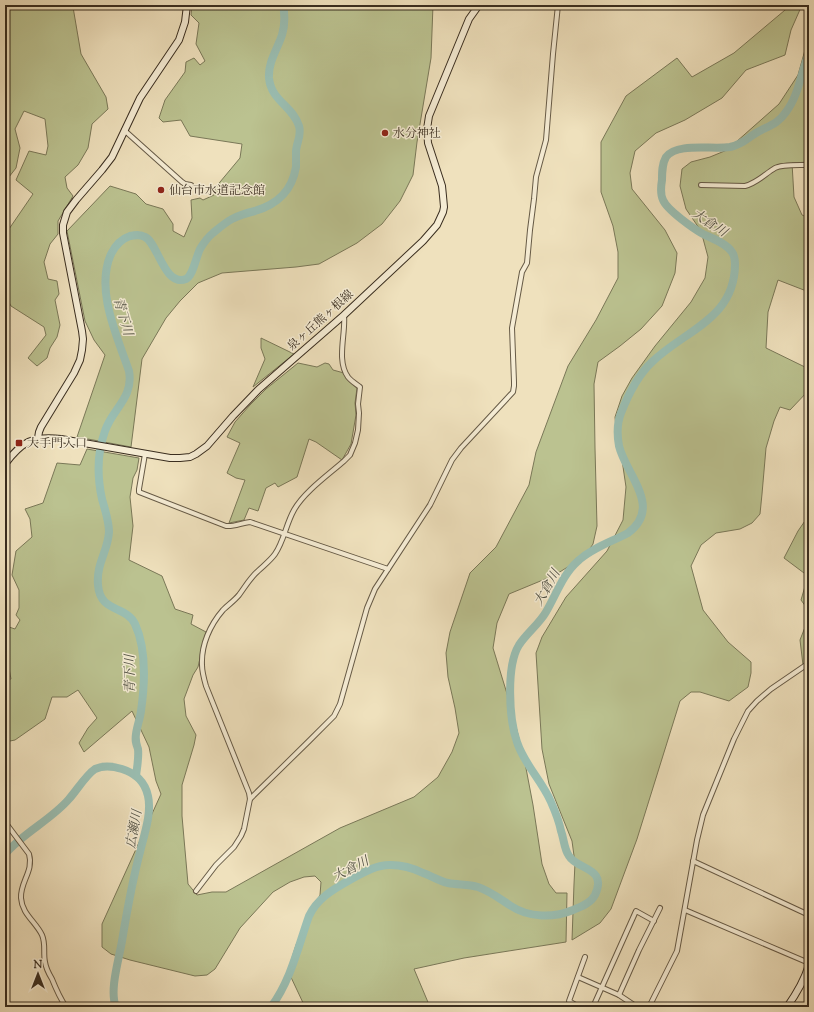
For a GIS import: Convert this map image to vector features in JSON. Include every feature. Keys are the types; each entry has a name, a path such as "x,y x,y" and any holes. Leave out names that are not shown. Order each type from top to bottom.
{"main road":[{"path":"38,438 41,427 74,373 80,360 82,350 82,331 66,254 63,225 68,212 76,200 112,157 140,98 179,40 185,22 187,5"},
{"name":"泉ヶ丘熊ヶ根線","path":"5,464 19,447 38,438 75,441 170,458 190,456 201,451 259,389 344,315 423,241 437,225 444,207 442,186 427,139 428,121 431,110 469,18 479,5"},
{"path":"787,1007 803,983 809,964"}],"street":[{"path":"250,799 334,716 340,704 367,608 375,589 430,505 452,460 461,448 513,392 512,328 522,272 527,263 536,178 546,140 558,5"},
{"path":"124,130 182,182 191,185"},
{"path":"701,185 752,185 776,167 789,165 809,165"},
{"path":"196,891 216,865 234,847 241,836 244,829 250,799 249,793 203,676 202,666 205,640 218,617 238,596 256,572 271,560 276,553 294,509 302,498 350,455 358,430 358,404 360,387 349,378 344,370 342,361 345,322 344,315"},
{"path":"145,454 139,492 226,526 250,522 388,569"},
{"path":"649,1007 677,951 703,815 734,739 748,711 757,701 771,689 809,663"},
{"path":"5,822 29,854 30,869 22,886 20,896 22,906 30,920 42,935 44,943 44,958 47,969 62,1002 66,1007"},
{"path":"693,861 809,915"},
{"path":"619,995 660,908"},
{"path":"685,910 809,964"},
{"path":"593,1007 636,911 654,921"},
{"path":"579,1007 568,1001 585,957"},
{"path":"578,977 619,995 637,1007"}],"green space":[{"path":"5,5 83,5 73,7 81,54 106,97 108,109 92,124 88,148 78,165 65,177 67,188 73,196 58,221 58,234 50,244 44,262 48,279 57,281 59,294 55,300 60,325 57,337 50,348 47,358 37,366 28,358 46,335 44,327 11,306 5,295 5,230 9,229 33,194 16,180 29,151 46,155 48,146 45,119 24,111 15,129 20,148 16,168 5,182"},
{"path":"192,5 433,5 431,58 413,175 400,201 382,224 357,243 319,264 222,273 198,283 166,318 142,359 131,447 77,437 105,355 94,340 85,321 67,231 110,186 136,194 146,204 163,209 173,224 173,231 184,237 192,218 191,200 200,198 203,200 214,195 215,188 240,158 242,144 190,136 181,120 163,122 159,118 165,100 185,72 186,62 194,58 200,65 205,61 196,44 199,23 191,15"},
{"path":"791,5 802,5 791,30 785,55 746,70 722,98 685,120 656,133 635,151 630,173 632,189 665,230 677,253 675,273 662,306 641,329 598,362 594,384 597,526 593,544 585,556 555,575 509,594 497,623 493,648 512,710 525,763 542,864 549,884 556,893 567,893 566,942 464,958 414,969 430,1007 305,1007 289,973 290,964 296,945 320,895 321,882 315,876 304,877 290,882 273,892 240,928 215,969 207,975 195,976 111,954 102,947 102,924 161,794 156,781 149,747 132,711 84,752 79,743 88,728 97,718 78,690 67,697 52,697 45,719 15,740 5,742 5,680 11,679 8,663 5,660 5,624 6,626 15,629 20,620 16,615 19,608 19,590 12,575 16,551 32,537 30,519 25,509 43,503 57,463 80,465 87,449 139,458 137,470 133,478 130,497 133,526 129,560 162,576 175,609 193,615 191,624 206,632 198,667 193,675 184,699 186,716 196,735 182,785 182,816 188,884 197,895 212,892 226,892 340,828 414,797 438,777 452,752 459,733 448,677 446,653 450,632 470,573 496,547 529,485 536,452 568,366 596,320 618,278 618,252 613,226 601,192 601,142 626,96 677,58 692,77 734,53"},
{"path":"809,29 809,162 792,163 794,197 802,215 809,218 809,292 778,280 768,312 766,348 809,369 809,390 790,410 780,407 774,421 766,448 760,514 752,523 740,529 716,533 701,545 691,566 703,610 728,642 751,662 751,673 748,687 729,701 700,692 691,692 680,701 637,839 611,909 600,923 572,940 575,863 572,841 549,784 542,749 536,653 542,637 566,597 607,551 623,520 626,487 617,439 615,417 622,396 632,378 655,346 691,302 705,278 708,257 701,231 686,209 680,186 682,169 691,162 710,157 727,150 779,104 798,75"},
{"path":"261,338 294,354 253,387 265,359 261,348"},
{"path":"298,363 317,367 325,363 329,364 333,370 344,373 347,379 357,388 355,403 356,415 351,444 342,460 316,442 309,439 297,477 278,487 275,483 266,488 258,511 249,508 244,520 229,523 245,480 236,478 227,473 240,443 227,437 235,422 250,405 266,389"},
{"path":"809,515 809,611 801,600 808,576 784,558 798,531"},
{"path":"809,617 809,661 803,665 800,640"}],"waterway":[{"name":"青下川","path":"136,776 138,762 136,731 141,711 144,678 142,645 135,624 131,618 108,605 103,600 98,585 100,564 107,545 109,532 108,520 99,482 100,448 108,423 122,403 130,380 129,371 114,328 106,298 105,283 107,268 114,248 124,239 130,236 139,235 150,241 162,263 172,277 178,280 186,279 191,274 200,249 211,235 222,225 244,214 271,205 287,190 296,167 296,149 300,130 292,113 274,92 269,78 271,61 283,31 283,5"},
{"name":"大倉川","path":"271,1007 289,975 312,910 321,900 336,888 373,868 384,865 403,866 452,884 478,887 491,893 518,910 542,916 566,913 579,908 591,900 595,895 598,886 598,879 590,870 573,861 567,853 558,820 551,802 524,758 517,742 512,720 510,693 512,666 515,654 519,645 543,616 564,578 573,566 589,552 628,533 638,523 642,513 642,502 639,491 619,446 618,429 621,413 634,386 647,367 665,351 706,322 727,298 733,283 735,264 733,253 723,244 687,224 665,204 661,195 661,187 662,168 666,157 671,152 687,148 723,148 734,146 776,122 783,116 794,98 809,53"},
{"name":"広瀬川","path":"5,854 20,839 62,806 88,775 95,769 108,766 115,767 131,773 142,782 147,791 149,810 132,885 115,975 114,1000 116,1007"}],"place":[{"name":"水分神社","path":"385,133"},
{"name":"仙台市水道記念館","path":"161,190"},
{"name":"大手門入口","path":"19,443"}]}
